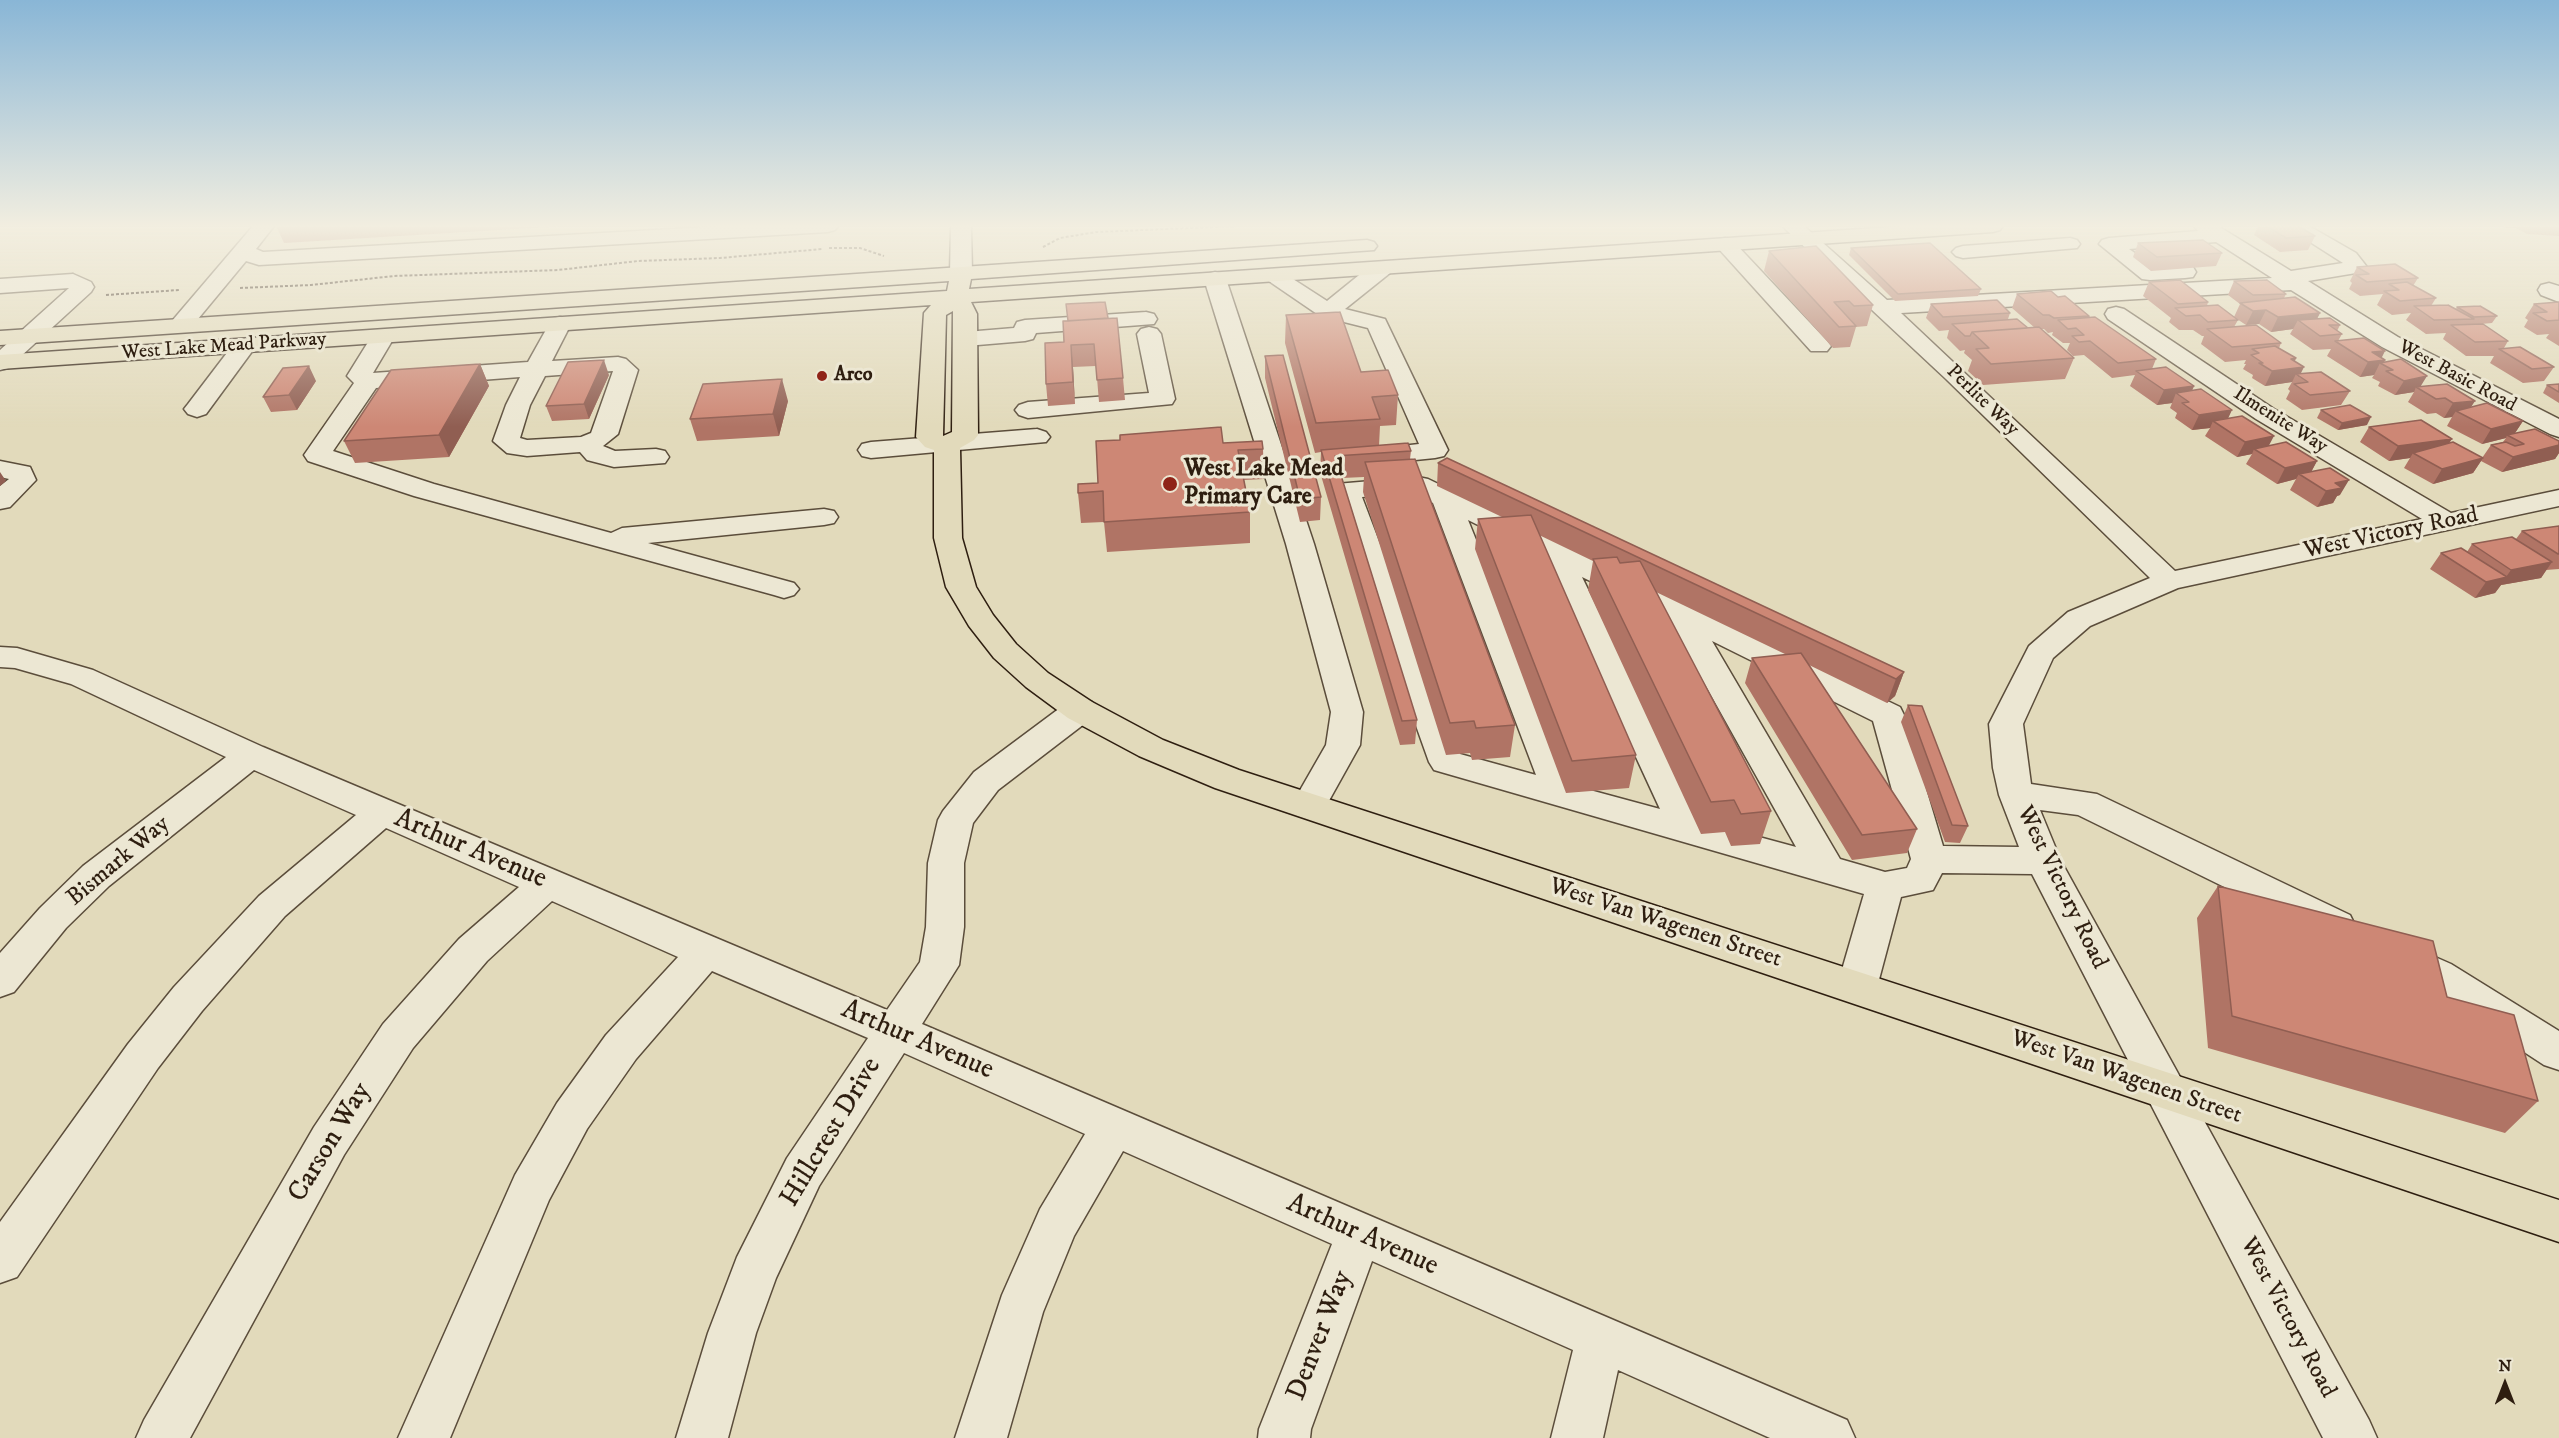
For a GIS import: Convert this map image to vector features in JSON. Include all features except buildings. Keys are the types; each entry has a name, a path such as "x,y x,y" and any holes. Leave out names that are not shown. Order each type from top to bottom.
{"main road":[{"name":"West Lake Mead Parkway","path":"0,338 665,293"},
{"path":"957,297 966,310 965,435 947,445 929,437 935,314 957,297 958,293"},
{"name":"West Lake Mead Parkway","path":"0,362 1013,293"},
{"name":"West Van Wagenen Street","path":"947,445 948,538 961,587 980,619 1005,651 1037,680 1080,710 1151,748 1227,779 2559,1221"}],"street":[{"path":"0,362 76,293"},
{"path":"180,326 206,293"},
{"path":"1220,293 1300,544 1347,712 1347,728 1343,745 1309,806"},
{"path":"1299,293 1328,311 1377,324 1435,450 1340,460"},
{"path":"1328,311 1350,293"},
{"path":"1771,293 1820,346"},
{"name":"Perlite Way","path":"1866,293 1954,374 2169,581"},
{"path":"1881,307 2061,293"},
{"name":"West Basic Road","path":"2310,293 2390,342 2559,429"},
{"name":"Ilmenite Way","path":"2116,315 2265,414 2447,522"},
{"path":"384,336 359,376 368,381 536,369 618,364 624,366 626,370 605,434 586,444 527,448 516,447 506,441 518,405 536,369 560,324"},
{"path":"966,339 1025,331 1148,326 1163,399 1028,410"},
{"path":"197,409 244,346"},
{"path":"368,381 317,455 424,490 784,589"},
{"path":"871,450 1036,437"},
{"path":"586,444 596,454 614,459 656,457"},
{"path":"0,468 21,473 23,480 0,501"},
{"path":"1418,485 1445,498 1888,716 1929,859 1920,880 1885,886 1446,762 1346,490 1418,485"},
{"path":"1445,498 1561,794"},
{"name":"West Victory Road","path":"2351,1438 2043,861 2016,795 2010,768 2006,724 2040,652 2079,619 2169,581 2559,498"},
{"path":"602,539 824,517"},
{"path":"1556,553 1687,830"},
{"path":"1680,613 1827,869"},
{"name":"Arthur Avenue","path":"0,657 17,658 82,677 251,755 547,884 895,1031 1359,1235 1830,1438"},
{"name":"Hillcrest Drive","path":"702,1438 732,1333 754,1273 803,1172 939,965 945,927 946,863 956,820 986,782 1080,710"},
{"name":"Bismark Way","path":"0,981 53,918 96,876 251,755"},
{"path":"2016,795 2085,803 2437,975 2559,1053"},
{"path":"0,1261 143,1056 189,999 272,906 382,812"},
{"path":"1929,859 2043,861"},
{"name":"Carson Way","path":"162,1438 329,1141 398,1036 473,950 547,884"},
{"path":"1857,987 1885,886"},
{"path":"424,1438 531,1190 572,1116 621,1047 706,952"},
{"path":"981,1438 1019,1312 1056,1224 1113,1127"},
{"name":"Denver Way","path":"1284,1438 1285,1429 1359,1235"},
{"path":"1577,1438 1600,1339"}],"path":[{"path":"71,298 155,293"}],"place":[{"name":"Arco","path":"822,376"},
{"name":"West Lake Mead Primary Care","path":"1170,484"}]}
